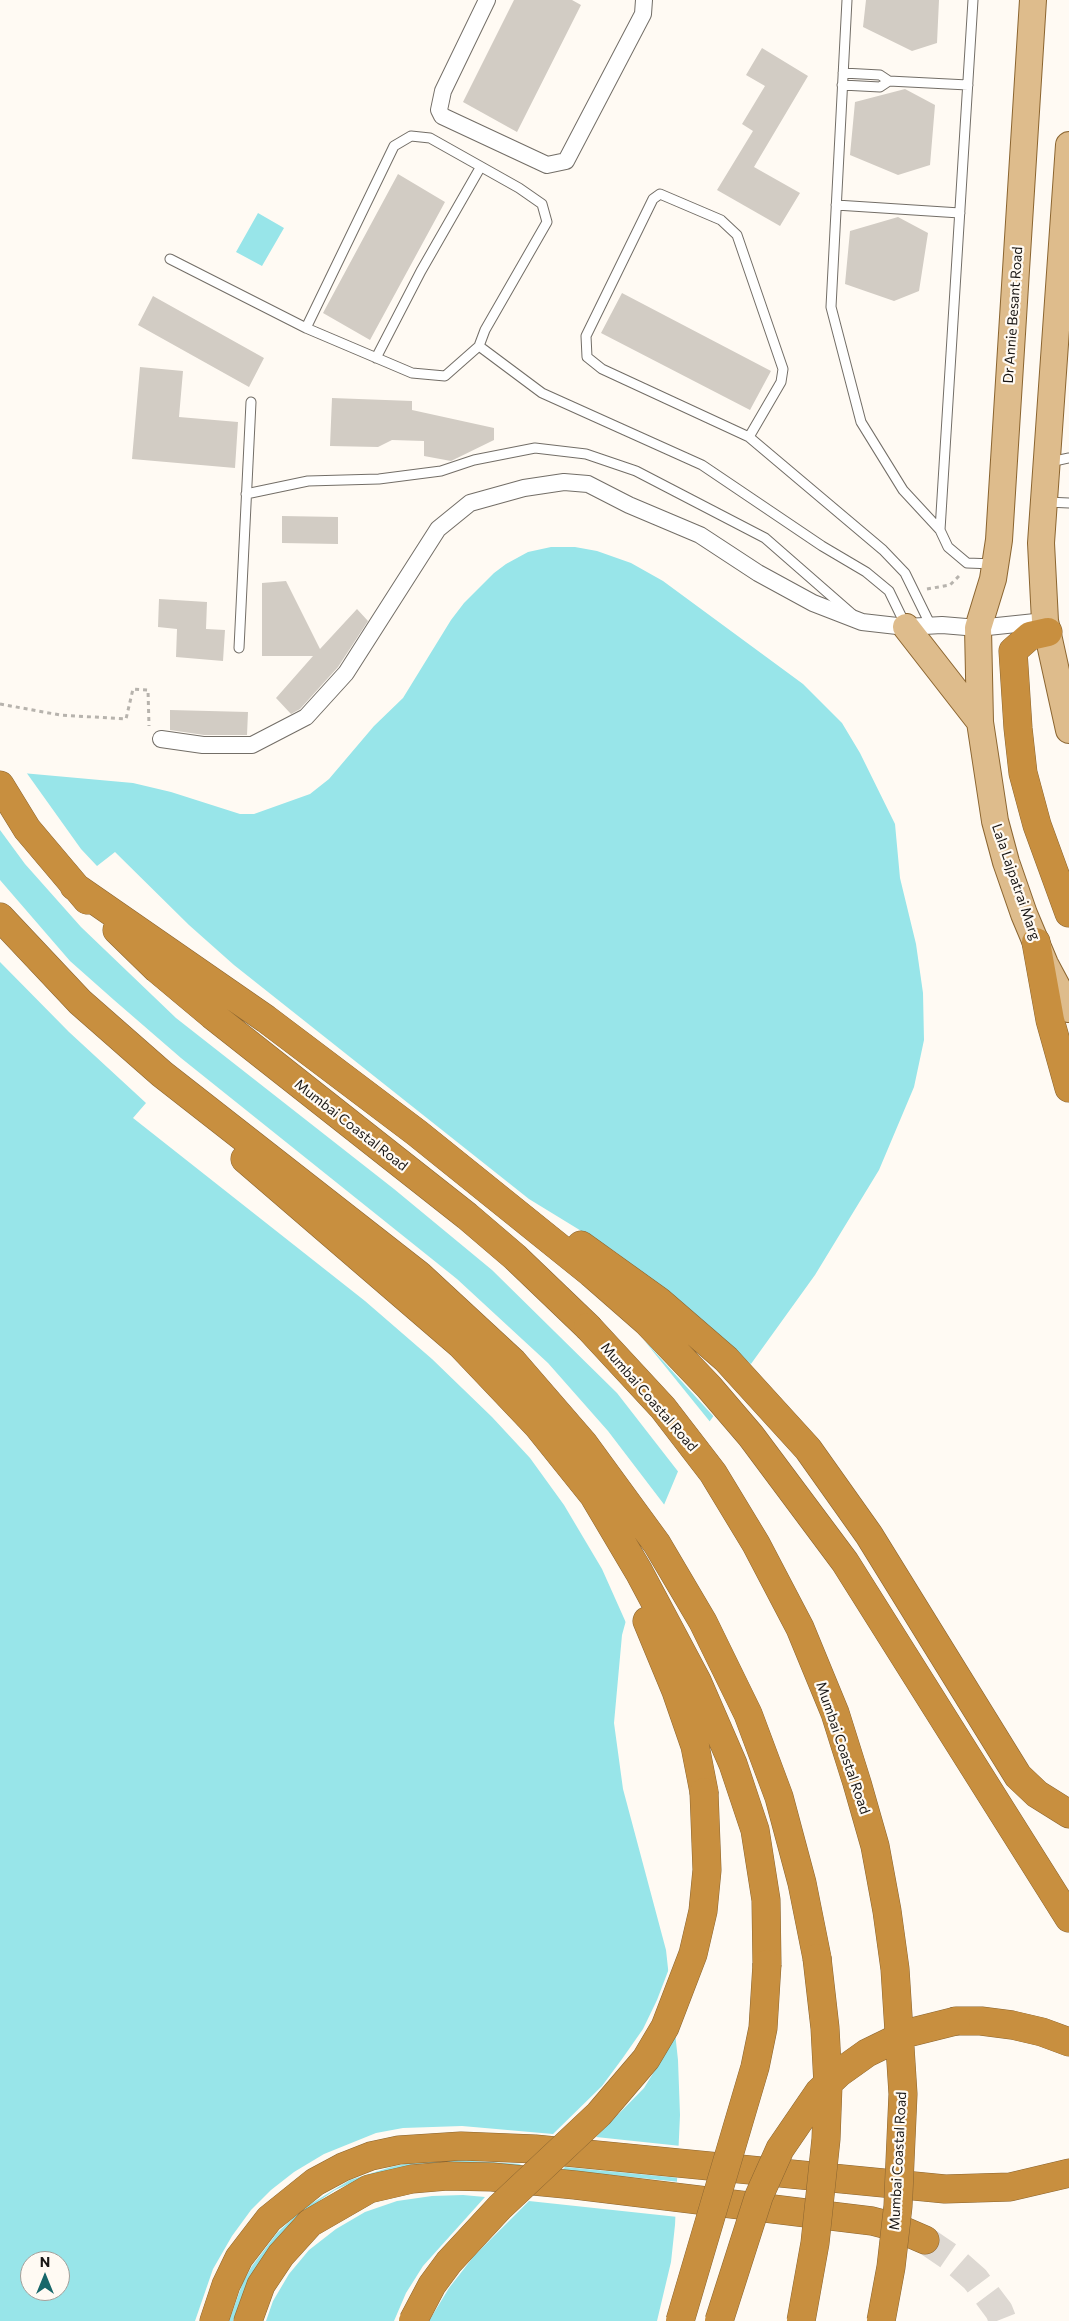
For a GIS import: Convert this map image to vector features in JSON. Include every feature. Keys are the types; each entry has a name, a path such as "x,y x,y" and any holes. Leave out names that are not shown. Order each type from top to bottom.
{"highway":[{"path":"1046,627 1030,636 1014,651 1018,728 1023,773 1036,826 1069,913"},
{"name":"Mumbai Coastal Road","path":"0,785 27,830 74,886 156,968 212,1015 467,1216 515,1257 588,1327 663,1408 713,1473 756,1544 800,1628 835,1713 875,1846 887,1911 900,2029 903,2112 898,2206 891,2267 881,2321"},
{"path":"74,886 266,1019 417,1133 511,1208 647,1322 709,1387 751,1436 845,1562 1069,1918"},
{"path":"0,917 80,1002 162,1074 420,1274 514,1362 584,1444 658,1544 703,1622 748,1714 779,1797 802,1883 817,1958 825,2028 828,2085 826,2139 815,2243 801,2321"},
{"path":"1036,942 1050,1020 1069,1088"},
{"path":"162,1074 225,1142 283,1194 461,1345 537,1425 596,1500 639,1572 693,1672 729,1756 755,1830 766,1900 767,1984 763,2028 737,2132 680,2321"},
{"path":"511,1208 578,1243 652,1295 726,1359 767,1402 808,1449 869,1535 1018,1776 1036,1794 1069,1814"},
{"path":"413,2321 432,2285 473,2234 599,2114 646,2059 665,2027 693,1954 703,1911 707,1870 706,1806 695,1746 676,1691 596,1500"},
{"path":"719,2321 759,2196 780,2149 820,2092 839,2072 867,2053 908,2033 956,2021 981,2021 1012,2025 1042,2032 1069,2042"},
{"path":"214,2321 226,2285 239,2258 269,2219 302,2191 336,2170 371,2156 399,2150 427,2146 535,2149 974,2190 1010,2187 1069,2172"},
{"path":"248,2321 261,2285 281,2255 310,2223 369,2189 412,2179 447,2176 492,2177 595,2187 872,2221 895,2227 925,2240"}],"main road":[{"name":"Dr Annie Besant Road","path":"978,628 993,579 995,564 1033,0"},
{"path":"1068,158 1065,269 1057,373 1058,460 1056,503 1041,543 1046,627 1068,719"},
{"path":"919,626 980,722"},
{"name":"Lala Lajpatrai Marg","path":"978,628 980,722 995,821 1015,888 1036,942 1069,1010"}],"street":[{"path":"487,0 443,91 439,110 442,116 547,164 566,160 643,14 644,0"},
{"path":"161,739 203,745 252,745 306,717 346,673 438,529 470,503 524,488 564,482 588,484 629,505 700,535 758,573 812,603 862,622 978,628 1046,627"}],"lane":[{"path":"847,0 832,307 861,422 903,490 940,530 948,547 967,563 995,564"},
{"path":"940,530 973,0"},
{"path":"843,73 880,75 889,81 968,85"},
{"path":"842,85 880,87 889,81"},
{"path":"170,259 306,328 376,358 412,373 446,376 479,346 485,330 547,222 542,204 519,188 480,168 430,138 411,136 394,146 306,328"},
{"path":"376,358 421,271 480,168"},
{"path":"749,437 780,382 783,369 737,235 721,220 660,194 653,199 586,336 587,357 602,369 749,437 883,550 905,573 919,626"},
{"path":"836,205 960,214"},
{"path":"479,346 542,393 702,465 822,546 866,572 889,591 919,626"},
{"path":"239,648 251,402"},
{"path":"246,494 308,480 379,478 441,471 474,460 535,448 586,454 636,471 765,538 862,622"}],"path":[{"path":"0,704 60,715 126,719 133,690 148,690 149,738 161,739"}],"water":[{"path":"258,213 284,228 262,266 236,252"},
{"path":"551,547 575,547 597,551 631,563 663,581 803,684 842,723 860,753 895,824 900,878 916,944 923,993 924,1040 914,1087 879,1170 815,1275 684,1457 646,1548 622,1635 614,1723 623,1789 666,1950 678,2060 680,2115 675,2225 671,2262 657,2321 0,2321 0,771 133,783 171,792 240,814 254,814 310,794 329,779 374,726 403,698 451,620 464,603 494,573 528,552"}],"pier":[{"path":"0,768 26,772 81,849 97,866 115,852 189,925 234,965 529,1199 614,1251 674,1296 752,1365 715,1418 643,1339 711,1423 686,1458 680,1474 617,1393 492,1270 394,1189 176,1018 81,927 25,864 0,830"},
{"path":"0,880 70,961 181,1058 457,1279 548,1363 608,1431 666,1507 649,1549 627,1625 602,1569 564,1505 530,1458 492,1417 432,1359 365,1301 133,1118 146,1103 69,1032 0,962"},
{"path":"670,1966 678,2033 644,2088 596,2137 681,2146 680,2178 565,2167 562,2170 680,2182 678,2217 529,2201 474,2256 449,2288 429,2321 394,2321 406,2293 423,2266 485,2197 463,2195 432,2196 397,2201 365,2212 336,2229 309,2250 289,2274 273,2301 266,2321 233,2321 246,2285 271,2245 306,2210 335,2190 370,2175 414,2164 470,2162 518,2166 521,2164 457,2160 413,2162 350,2180 304,2208 277,2233 252,2266 243,2282 229,2321 195,2321 213,2269 232,2236 251,2210 271,2190 294,2172 324,2154 376,2133 403,2128 462,2126 553,2134 602,2086 643,2029"}],"building":[{"path":"514,0 572,0 581,5 517,132 463,102"},
{"path":"866,0 939,0 937,43 912,51 863,27"},
{"path":"762,48 808,76 754,167 800,193 780,226 717,190 753,131 742,124 765,86 746,75"},
{"path":"905,89 935,105 930,165 898,175 850,155 855,102"},
{"path":"398,174 445,202 370,340 323,313"},
{"path":"898,217 928,233 919,291 894,301 845,284 850,231"},
{"path":"622,293 771,371 750,410 601,333"},
{"path":"153,296 264,358 249,387 138,325"},
{"path":"140,367 183,371 179,417 238,422 235,468 132,459"},
{"path":"332,398 412,401 412,410 494,428 494,440 451,461 424,456 424,441 392,440 378,447 330,446"},
{"path":"282,516 338,517 338,544 282,543"},
{"path":"286,581 320,649 357,609 368,621 338,667 300,709 291,714 276,698 313,656 262,656 262,583"},
{"path":"159,599 207,602 206,629 225,630 223,661 176,657 177,629 158,627"},
{"path":"170,710 248,712 247,735 204,735 170,730"}],"tunnel":[{"path":"925,2240 950,2257 975,2279 999,2311 1003,2321"}]}
